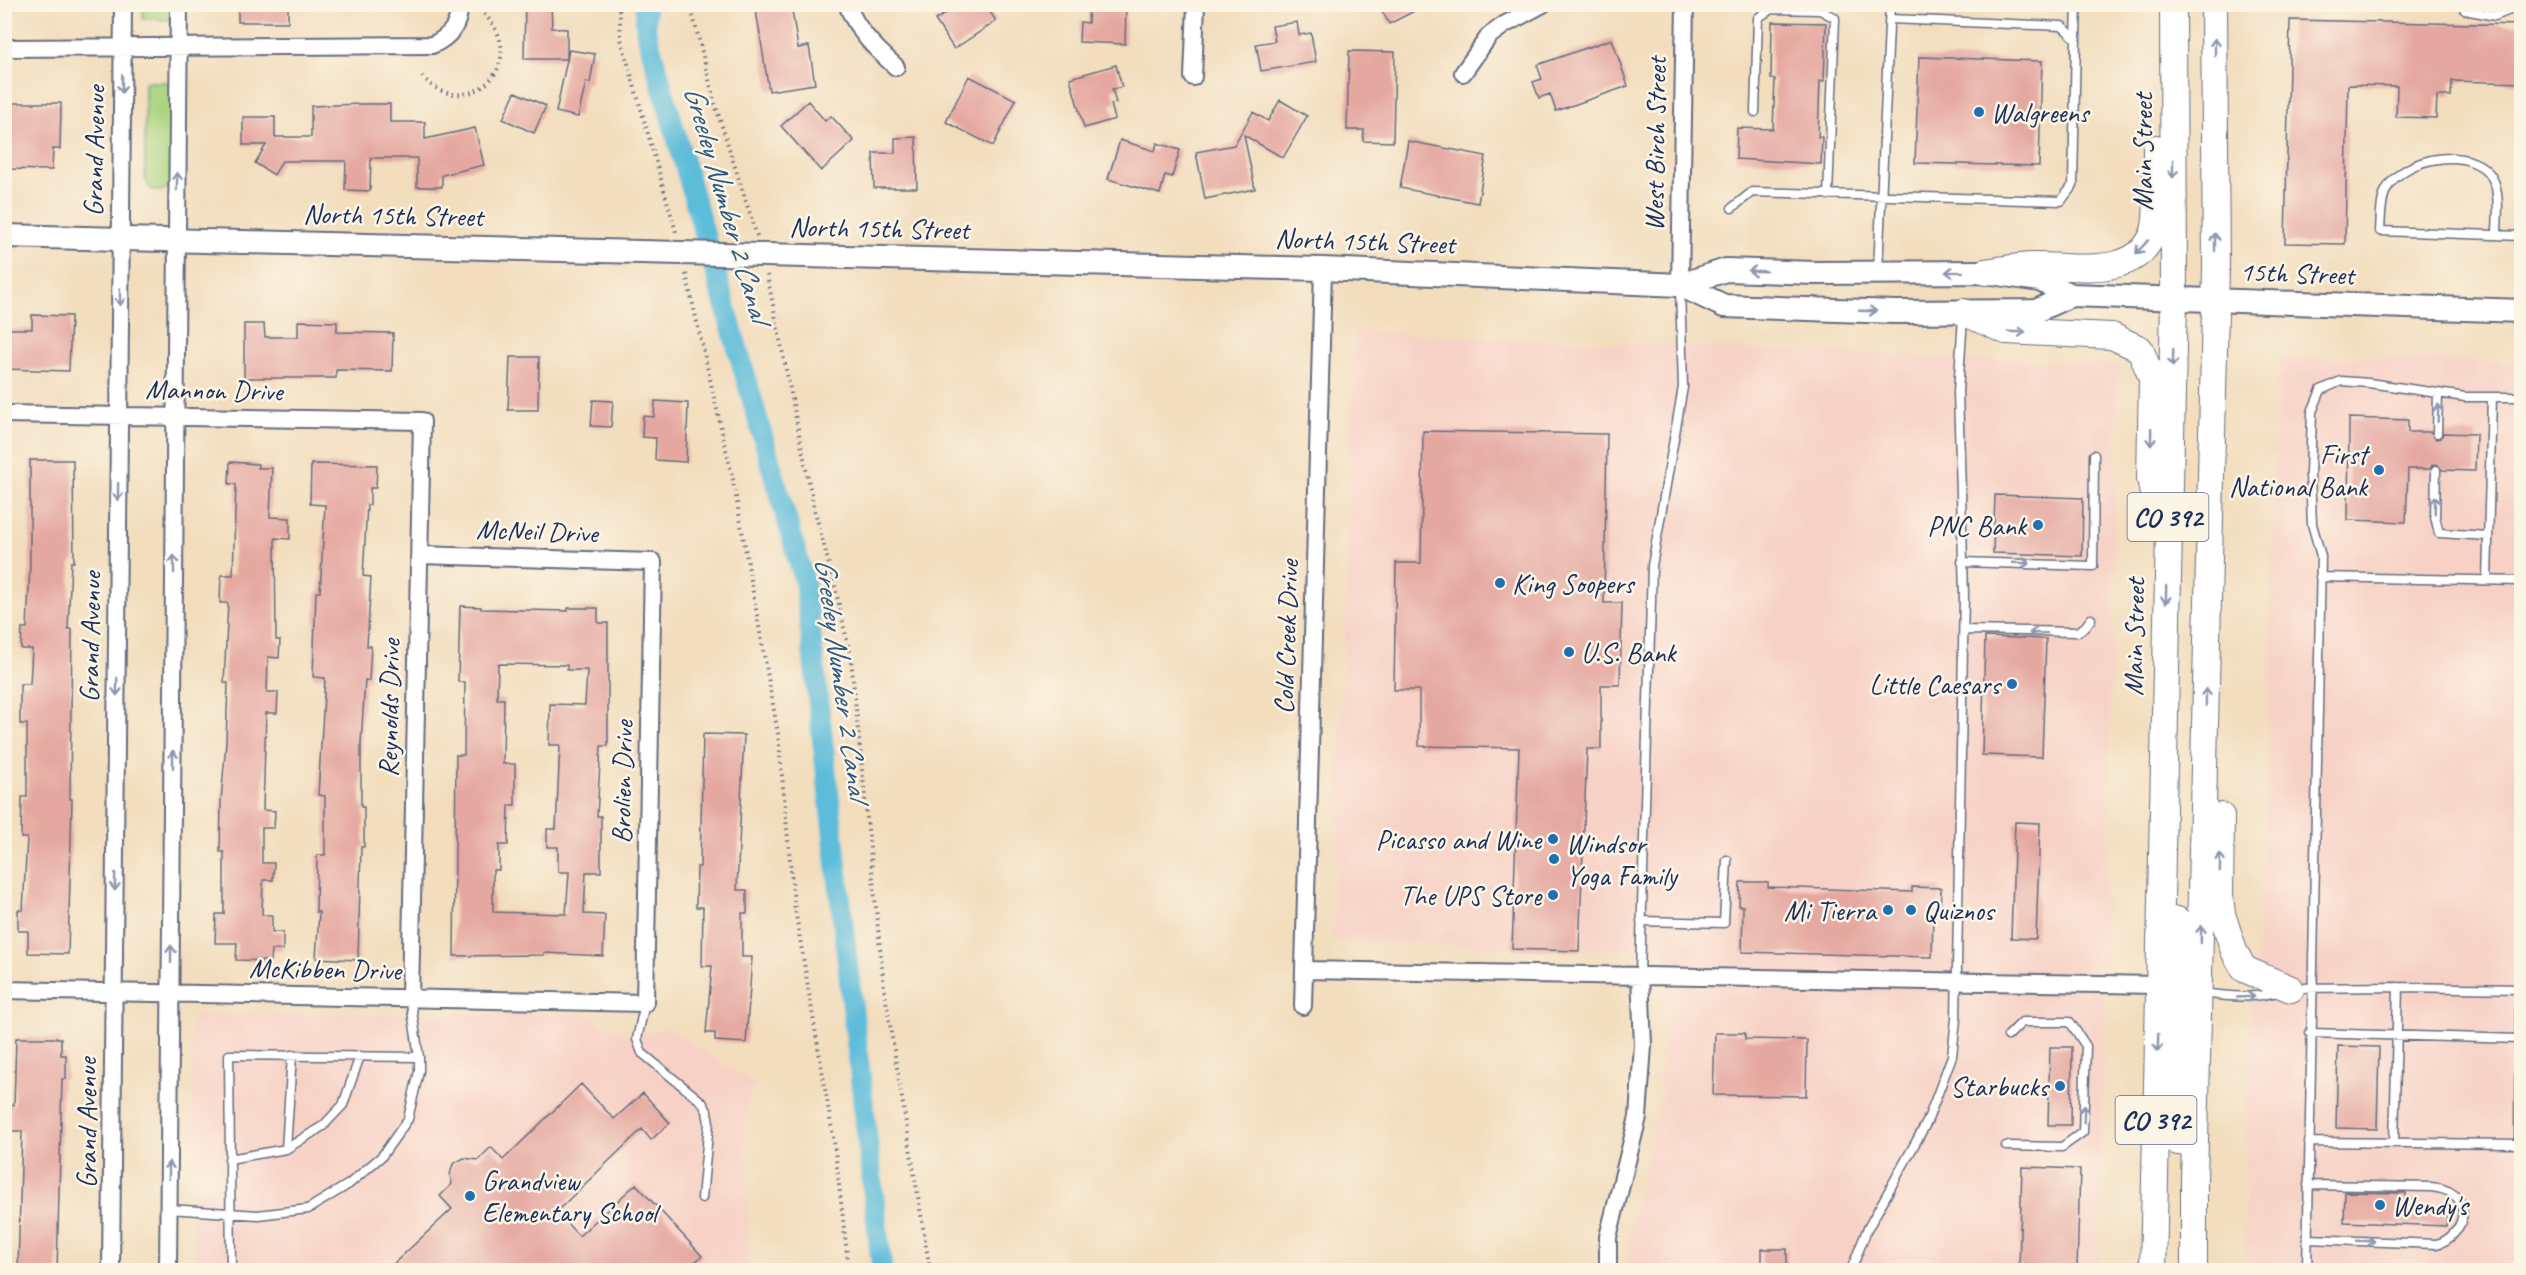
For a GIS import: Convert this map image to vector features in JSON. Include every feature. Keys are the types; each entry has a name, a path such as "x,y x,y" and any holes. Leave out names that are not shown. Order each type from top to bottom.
{"main road":[{"name":"CO 392","path":"2194,1270 2194,1182 2206,734 2214,300 2214,4"},
{"path":"1985,272 2031,267 2114,266 2130,259 2150,239 2155,225 2157,105 2173,15"},
{"name":"Main Street","path":"2154,1266 2174,300 2173,15"},
{"path":"1963,312 2006,331 2112,336 2140,349 2152,378 2150,478 2167,566"},
{"path":"2206,734 2222,787 2220,895 2228,935 2244,969 2301,988"},
{"path":"2164,735 2179,804 2178,957 2184,977 2199,993"},
{"path":"2159,985 2167,987 2175,996 2178,1004 2178,1142 2194,1182"}],"street":[{"name":"Grand Avenue","path":"111,1270 123,4"},
{"path":"168,1270 178,4"},
{"path":"4,48 432,45 449,36 458,22 459,4"},
{"path":"847,4 852,18 869,42 896,67"},
{"path":"1193,77 1196,4"},
{"path":"1463,73 1489,36 1504,25 1543,4"},
{"name":"West Birch Street","path":"1680,285 1685,4"},
{"name":"North 15th Street","path":"4,236 1323,269 1680,285 1726,270 1815,273"},
{"name":"Cold Creek Drive","path":"1303,1006 1323,269"},
{"name":"15th Street","path":"1815,273 1985,272 2040,280 2071,295 2522,311"},
{"name":"North 15th Street","path":"1680,285 1724,306 1810,309"},
{"name":"15th Street","path":"1810,309 2036,311 2071,295"},
{"name":"Mannon Drive","path":"4,414 423,420"},
{"name":"Reynolds Drive","path":"410,997 423,420"},
{"name":"McNeil Drive","path":"420,555 653,562"},
{"name":"Brolien Drive","path":"645,1003 653,562"},
{"path":"1304,970 2159,985"},
{"path":"1608,1270 1608,1237 1638,1117 1643,1045 1640,975"},
{"name":"McKibben Drive","path":"4,990 645,1003"}],"lane":[{"path":"1878,273 1890,4"},
{"path":"1732,208 1752,192 2061,201 2073,185 2077,4"},
{"path":"2465,10 2494,16 2522,5"},
{"path":"1755,112 1758,18 1771,9 1820,8 1835,18 1828,195"},
{"path":"1890,19 2062,26 2076,39"},
{"path":"2497,235 2498,205 2494,183 2483,168 2465,161 2438,158 2417,163 2403,171 2387,188 2383,199 2380,231 2522,236"},
{"path":"1640,975 1652,566 1683,387 1680,285"},
{"path":"1851,1270 1867,1230 1927,1122 1952,1056 1956,981 1964,630 1958,392 1963,312"},
{"path":"2307,1270 2310,1033 2301,988 2321,556 2312,524 2310,474 2312,412 2321,390 2341,381 2465,397 2522,397"},
{"path":"2437,433 2438,393"},
{"path":"2487,580 2492,397"},
{"path":"1962,562 2093,566 2094,455"},
{"path":"2436,470 2435,517 2439,533 2488,536"},
{"path":"2320,577 2522,581"},
{"path":"1964,630 2077,632 2091,620"},
{"path":"1641,921 1724,923 1727,860"},
{"path":"2394,1143 2398,987"},
{"path":"2199,993 2237,998 2263,996 2301,988 2521,989 2519,1144 2309,1142"},
{"path":"169,1209 258,1215 308,1209 349,1184 382,1156 408,1119 419,1071 410,997"},
{"path":"645,1003 637,1039 642,1053 702,1102 707,1111 709,1123 702,1198"},
{"path":"2006,1146 2062,1147 2083,1132 2086,1046 2070,1022 2022,1022 2008,1036"},
{"path":"2310,1033 2520,1039"},
{"path":"231,1270 229,1055 419,1057"},
{"path":"286,1149 292,1055"},
{"path":"229,1159 286,1149 323,1126 343,1105 360,1056"},
{"path":"2308,1185 2431,1187 2447,1190 2455,1195 2461,1206 2462,1216 2456,1234 2446,1242 2436,1244 2308,1239"}],"path":[{"path":"619,4 621,39 682,253 733,480 778,733 794,903 834,1142 849,1270"},
{"path":"690,4 757,255 814,508 851,659 884,988 930,1270"},
{"path":"422,76 430,86 444,93 460,95 476,91 489,82 498,69 502,54 501,38 495,24 483,13"}],"shaded area":[{"path":"1355,332 2118,365 2098,1270 1626,1270 1627,1245 1659,1106 1665,1012 1664,952 1333,941"},
{"path":"2415,357 2521,364 2521,1270 2244,1270 2248,1040 2258,946 2268,770 2277,383 2280,359"},
{"name":"Grandview Elementary School","path":"192,1014 586,1014 628,1037 667,1028 754,1083 745,1121 750,1270 193,1270"}],"green space":[{"path":"143,5 174,5 174,20 143,19"},
{"path":"145,82 174,82 171,186 161,191 151,189 145,179"}],"building":[{"path":"238,4 288,4 288,22 238,22"},
{"path":"525,4 551,4 552,28 567,29 567,59 524,59"},
{"path":"755,4 791,4 798,48 809,46 815,84 769,91"},
{"path":"938,4 985,4 996,21 954,49 935,20 945,14"},
{"path":"1089,4 1126,4 1125,44 1079,42 1080,22 1088,23"},
{"path":"1379,4 1428,4 1389,24"},
{"path":"2290,20 2522,25 2522,83 2452,81 2451,96 2437,96 2436,118 2396,117 2397,86 2348,85 2345,244 2285,243"},
{"path":"1297,22 1299,35 1311,33 1316,62 1261,71 1256,44 1275,41 1272,26"},
{"path":"1772,22 1826,23 1824,81 1820,81 1818,137 1822,137 1821,164 1736,159 1737,128 1773,129 1775,79 1771,79"},
{"path":"1612,39 1628,86 1556,111 1550,94 1539,98 1533,82 1542,79 1537,65"},
{"path":"569,50 595,54 590,83 586,82 578,117 556,112"},
{"path":"1349,51 1395,52 1393,142 1363,141 1364,130 1347,130"},
{"name":"Walgreens","path":"1919,57 2042,61 2039,166 1915,163"},
{"path":"1116,65 1122,87 1112,89 1116,103 1111,104 1115,119 1084,128 1070,78"},
{"path":"969,76 1016,100 993,146 946,122"},
{"path":"515,92 546,106 534,133 503,119"},
{"path":"1280,100 1307,116 1283,158 1244,135 1255,189 1205,199 1196,152 1234,145 1253,112 1268,121"},
{"path":"808,101 825,121 831,116 854,141 821,171 781,126"},
{"path":"4,103 61,103 60,149 53,149 52,170 4,169"},
{"path":"390,104 390,122 425,122 425,139 475,128 484,165 442,175 442,187 417,187 417,158 371,158 370,191 345,190 346,161 282,161 274,175 255,163 266,145 243,145 243,117 275,117 275,137 311,137 311,106"},
{"path":"916,137 917,188 874,188 873,153 895,153 895,138"},
{"path":"1120,140 1155,151 1157,143 1180,150 1172,177 1165,175 1160,194 1108,179"},
{"path":"1408,141 1486,156 1478,203 1400,188"},
{"path":"32,315 71,316 69,371 4,369 4,329 32,329"},
{"path":"298,321 337,322 337,332 393,333 392,371 336,370 336,378 244,378 244,324 264,324 265,337 298,337"},
{"path":"510,357 539,357 538,410 508,410"},
{"path":"593,400 613,401 611,427 591,426"},
{"path":"655,401 688,403 686,462 655,460 656,438 642,437 643,416 654,417"},
{"name":"First National Bank","path":"2349,418 2408,420 2408,432 2431,432 2436,439 2441,438 2443,433 2476,434 2475,471 2442,470 2437,464 2432,465 2430,469 2408,469 2406,522 2348,520"},
{"name":"King Soopers","path":"1423,431 1607,434 1604,603 1622,603 1620,685 1601,685 1601,749 1587,749 1579,951 1512,949 1519,748 1419,746 1419,690 1394,690 1396,563 1421,563"},
{"path":"30,460 73,460 74,562 71,562 68,629 72,629 70,799 72,799 68,954 28,953 28,931 18,931 18,910 23,910 27,838 21,838 22,797 27,797 27,724 20,724 20,684 30,684 32,649 21,649 22,628 27,628 30,566"},
{"path":"230,462 258,464 258,468 272,468 270,517 290,518 290,539 275,538 276,640 280,640 279,658 268,657 267,692 278,692 277,713 266,713 263,810 275,811 274,828 262,828 262,863 274,863 273,880 263,880 262,915 272,915 272,932 283,932 283,950 272,950 271,961 236,960 237,943 215,943 216,914 224,914 224,852 220,852 228,683 224,683 228,603 220,603 221,575 233,575 236,484 229,484"},
{"path":"311,464 377,465 376,488 370,488 370,505 367,505 363,576 371,577 367,646 371,646 369,681 365,680 361,743 361,807 364,807 364,847 361,847 358,960 316,958 319,912 316,912 317,855 325,855 325,796 318,795 325,678 313,677 316,592 320,592 325,505 310,504"},
{"name":"PNC Bank","path":"1995,495 2083,498 2082,556 1993,553"},
{"path":"460,606 481,607 481,609 568,611 568,608 598,608 598,623 608,623 608,746 601,746 597,816 601,816 601,872 586,872 584,914 605,915 603,956 544,953 544,955 454,956 456,755 464,755 465,682 458,682","holes":["498,664 567,665 567,670 587,670 585,705 550,704 549,745 560,745 556,829 547,829 547,847 558,847 558,872 569,872 566,914 493,912 493,870 499,870 499,845 508,845 509,805 515,805 515,764 503,764 504,699 497,699"]},
{"path":"1985,637 2046,639 2042,757 1982,755"},
{"path":"703,734 744,735 737,890 747,890 747,913 742,913 742,957 752,957 746,1043 715,1041 715,1033 706,1033 712,966 702,966 703,907 696,907 697,867 700,867"},
{"path":"2015,822 2040,823 2036,939 2011,938"},
{"path":"1740,882 1768,882 1768,887 1912,892 1912,887 1941,888 1940,912 1933,912 1932,957 1742,952 1743,906 1739,906"},
{"path":"1715,1033 1745,1033 1745,1039 1807,1040 1806,1096 1713,1095"},
{"path":"16,1038 61,1038 61,1055 66,1055 66,1079 62,1079 57,1270 18,1270 22,1131 10,1131 11,1105 14,1105"},
{"path":"2338,1046 2379,1047 2377,1129 2336,1128"},
{"name":"Starbucks","path":"2050,1047 2072,1047 2071,1125 2048,1125"},
{"path":"581,1084 614,1119 643,1093 670,1123 651,1140 642,1129 556,1212 579,1236 636,1184 702,1256 686,1270 510,1270 503,1263 495,1270 387,1270 452,1209 440,1196 452,1184 450,1175 453,1164 464,1158 478,1160 491,1147 503,1160"},
{"path":"2022,1167 2080,1169 2077,1270 2019,1270"},
{"name":"Wendy's","path":"2345,1192 2406,1193 2406,1199 2415,1200 2415,1210 2447,1211 2446,1226 2344,1222"},
{"path":"1762,1249 1787,1249 1787,1270 1762,1270"}],"waterway":[{"name":"Greeley Number 2 Canal","path":"645,4 646,31 805,583 882,1270"}],"place":[{"name":"Walgreens","path":"1979,112"},
{"name":"First National Bank","path":"2379,470"},
{"name":"PNC Bank","path":"2038,525"},
{"name":"King Soopers","path":"1500,583"},
{"name":"U.S. Bank","path":"1569,652"},
{"name":"Little Caesars","path":"2012,684"},
{"name":"Picasso and Wine","path":"1553,839"},
{"name":"Windsor Yoga Family","path":"1554,859"},
{"name":"The UPS Store","path":"1553,895"},
{"name":"Mi Tierra","path":"1888,910"},
{"name":"Quiznos","path":"1911,910"},
{"name":"Starbucks","path":"2060,1086"},
{"name":"Grandview Elementary School","path":"470,1196"},
{"name":"Wendy's","path":"2380,1205"}]}
